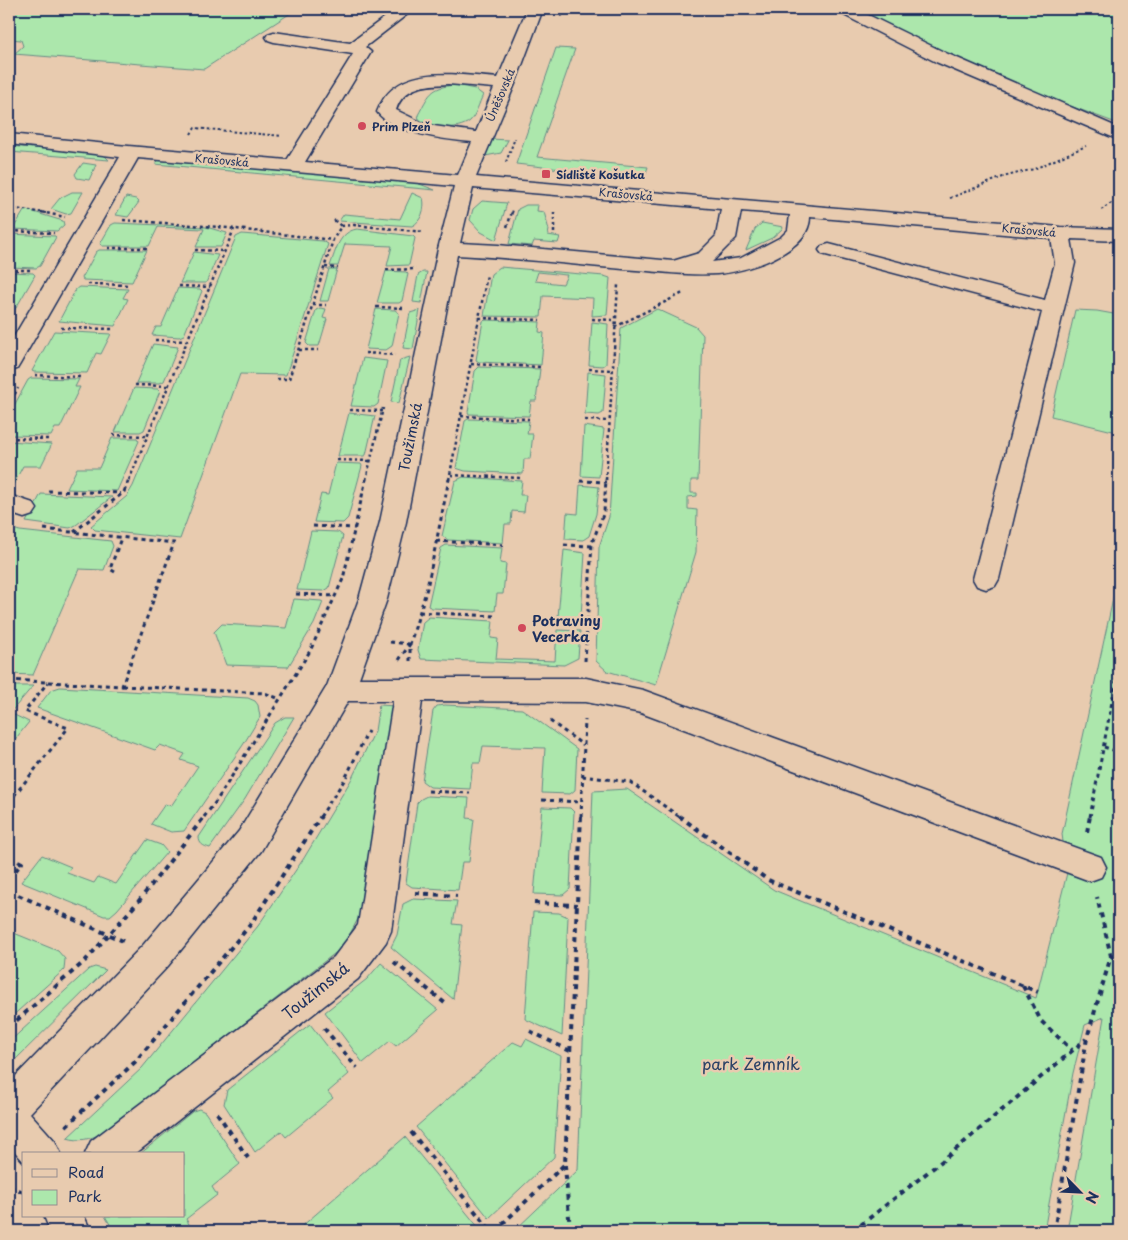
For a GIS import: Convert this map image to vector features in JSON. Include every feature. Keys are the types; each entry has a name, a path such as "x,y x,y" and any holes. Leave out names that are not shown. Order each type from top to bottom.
{"street":[{"path":"353,48 406,9"},
{"name":"Úněšovská","path":"465,181 535,9"},
{"path":"844,9 942,58 1117,134"},
{"path":"274,37 353,48 362,52 293,166"},
{"path":"482,138 431,132 403,123 386,112 394,95 409,84 439,79 506,84"},
{"name":"Krašovská","path":"9,139 132,152 1060,233 1119,234"},
{"path":"9,364 132,152"},
{"name":"Toužimská","path":"9,1109 156,955 250,841 340,689 373,599 393,522 435,245 465,181"},
{"path":"674,267 706,257 726,238 732,204"},
{"path":"435,245 674,267 718,268 747,263 788,241 797,233 800,225 800,210"},
{"path":"986,579 1066,263 1060,233"},
{"path":"829,250 1054,309"},
{"path":"340,689 586,690 644,702 1090,867"},
{"name":"Toužimská","path":"107,1152 346,968 374,930 404,690"},
{"path":"9,1118 41,1152"},
{"path":"64,1218 71,1231"}],"path":[{"path":"561,18 565,9"},
{"path":"949,199 1003,177 1034,169 1117,134"},
{"path":"504,165 515,138"},
{"path":"1098,212 1119,198"},
{"path":"505,234 513,207"},
{"path":"9,208 33,210 62,217 234,229 333,240"},
{"path":"554,208 553,233 563,234"},
{"path":"334,220 341,226 354,225 424,232 435,245"},
{"path":"424,232 426,224"},
{"path":"277,379 289,379 333,240 341,226"},
{"path":"74,532 122,493 234,229"},
{"path":"11,231 62,234"},
{"path":"103,248 148,248"},
{"path":"195,250 225,251"},
{"path":"413,279 418,260"},
{"path":"325,267 338,268"},
{"path":"386,270 416,269"},
{"path":"9,270 41,270"},
{"path":"404,690 410,644 427,588 462,416 488,271"},
{"path":"570,1231 565,1164 586,690 585,663 592,546 604,512 618,283"},
{"path":"84,284 130,285"},
{"path":"179,286 210,286"},
{"path":"615,327 687,290"},
{"path":"404,317 408,298"},
{"path":"313,304 326,305"},
{"path":"376,307 406,308"},
{"path":"479,318 540,320"},
{"path":"592,319 615,320"},
{"path":"60,328 113,329"},
{"path":"155,340 187,341"},
{"path":"393,364 397,346"},
{"path":"299,350 318,350"},
{"path":"365,353 395,355"},
{"path":"470,364 540,367"},
{"path":"588,369 613,370"},
{"path":"34,375 80,377"},
{"path":"135,385 168,386"},
{"path":"9,1027 85,961 138,902 217,800 310,651 343,579 384,402"},
{"path":"350,410 382,411"},
{"path":"462,416 529,419"},
{"path":"585,420 609,421"},
{"path":"114,435 147,436"},
{"path":"9,438 49,439"},
{"path":"337,460 371,461"},
{"path":"450,475 522,478"},
{"path":"580,481 606,482"},
{"path":"46,491 122,493"},
{"path":"22,514 74,532 174,543 122,686"},
{"path":"313,526 355,528"},
{"path":"115,572 110,569 121,538"},
{"path":"436,541 503,545"},
{"path":"564,545 592,546"},
{"path":"296,594 335,596"},
{"path":"419,612 494,616"},
{"path":"558,621 588,623"},
{"path":"380,641 410,644"},
{"path":"404,690 410,665 410,644"},
{"path":"1054,1231 1087,1038 1111,956 1090,867 1088,832 1119,665"},
{"path":"9,680 265,692 281,699"},
{"path":"9,802 68,728 25,711 49,682"},
{"path":"41,1152 135,1062 250,925 345,779 368,731 373,700 404,690"},
{"path":"543,716 583,745"},
{"path":"1104,747 1119,752"},
{"path":"582,776 630,782 768,880 1038,992"},
{"path":"424,791 470,793"},
{"path":"542,800 581,802"},
{"path":"9,857 22,863 9,878"},
{"path":"9,892 156,955"},
{"path":"408,893 457,896"},
{"path":"534,903 577,905"},
{"path":"1111,956 1119,960"},
{"path":"389,958 446,1004"},
{"path":"1023,986 1041,1021 1072,1050"},
{"path":"318,1020 357,1068"},
{"path":"530,1031 570,1051"},
{"path":"853,1231 977,1132 1087,1038"},
{"path":"212,1105 248,1158"},
{"path":"410,1132 493,1231 565,1164"},
{"path":"9,1187 22,1191"}],"green space":[{"path":"13,9 297,9 204,69 14,54 23,46 21,40 9,39 9,13"},
{"path":"853,9 1119,9 1119,124 992,77"},
{"path":"556,48 575,49 537,157 648,167 644,178 516,164"},
{"path":"455,85 475,89 483,95 470,121 458,126 444,128 430,125 419,119 418,115 431,93 440,88"},
{"path":"491,139 508,140 501,153 485,156"},
{"path":"9,146 93,153 104,155 109,160 9,152"},
{"path":"159,160 417,183 435,190 155,164"},
{"path":"83,163 96,165 89,180 77,178 75,174"},
{"path":"72,192 83,192 71,213 66,214 51,209 60,198"},
{"path":"412,193 423,198 424,206 420,218 412,226 339,221 344,214 400,219"},
{"path":"126,197 136,199 139,202 128,217 116,215"},
{"path":"482,201 507,203 496,240 481,232 470,220 473,209"},
{"path":"526,205 538,205 537,211 544,212 549,230 548,235 560,237 558,243 534,241 532,246 509,244 518,209"},
{"path":"27,210 63,221 64,225 57,231 13,229 24,211"},
{"path":"115,223 206,227 227,233 221,247 196,247 204,229 158,227 149,246 102,246 100,244 111,225"},
{"path":"762,223 783,227 772,238 746,250 755,229"},
{"path":"357,229 413,236 415,238 409,265 387,266 392,246 345,244 338,266 330,266 336,248 342,238"},
{"path":"9,234 56,237 40,266 36,268 9,267"},
{"path":"242,234 323,241 328,244 286,375 240,374 180,539 95,530 91,526 127,496 133,486 236,237"},
{"path":"99,250 147,250 132,282 83,280 82,278 96,252"},
{"path":"194,252 218,255 206,283 180,283"},
{"path":"500,267 610,278 607,315 592,316 593,298 543,296 541,317 484,316 491,274","holes":["538,272 567,275 563,284 535,281"]},
{"path":"329,269 337,269 328,301 320,301"},
{"path":"386,271 406,272 408,274 402,301 399,303 377,303"},
{"path":"9,272 33,273 35,275 16,308 9,310"},
{"path":"427,272 421,303 413,302 418,275"},
{"path":"79,287 128,289 123,298 128,299 115,326 59,321 76,289"},
{"path":"178,288 200,289 202,291 184,335 179,337 152,335 156,327 161,327"},
{"path":"320,308 326,309 323,318 327,319 319,346 309,346 306,343 316,310"},
{"path":"376,309 395,310 399,313 392,346 386,350 366,349"},
{"path":"657,309 696,327 703,335 698,480 691,480 691,493 697,493 697,496 688,497 688,509 697,510 696,552 656,685 607,671 596,661 599,547 609,517 621,328"},
{"path":"420,310 413,349 403,348 410,313"},
{"path":"1075,310 1119,315 1119,423 1117,432 1051,416"},
{"path":"483,321 540,322 539,332 544,333 541,365 479,362 476,360"},
{"path":"592,322 608,324 606,364 603,366 589,365"},
{"path":"54,331 111,334 101,354 96,353 87,373 32,371"},
{"path":"153,344 178,347 164,381 160,383 136,383"},
{"path":"410,357 399,403 391,402 400,360"},
{"path":"363,358 387,361 378,404 374,407 351,406"},
{"path":"479,367 540,369 536,401 531,401 529,416 469,414 475,371"},
{"path":"588,372 606,374 603,413 599,415 585,414"},
{"path":"31,378 79,379 75,387 80,387 60,428 55,428 51,436 9,435 9,415 28,380"},
{"path":"134,388 158,389 160,391 144,430 140,432 115,432"},
{"path":"349,413 375,416 366,455 364,456 338,456"},
{"path":"468,419 529,421 527,434 533,434 530,459 524,459 523,474 465,471 456,468 465,421"},
{"path":"584,426 604,429 599,477 581,476"},
{"path":"112,438 137,438 139,441 117,491 67,489 77,468 99,468"},
{"path":"9,441 52,444 41,466 23,466 12,487 9,487"},
{"path":"336,463 361,464 362,466 348,518 343,523 314,522 321,494 328,495"},
{"path":"463,477 522,481 520,495 526,495 524,512 512,511 511,524 505,524 503,543 448,540 442,536 455,481"},
{"path":"580,485 599,487 596,514 589,536 583,540 565,539 567,513 578,514"},
{"path":"41,494 112,497 70,528 26,522"},
{"path":"9,528 20,531 111,541 113,546 104,570 79,569 33,675 9,674"},
{"path":"311,531 338,532 343,536 329,588 324,591 297,590"},
{"path":"446,545 502,548 500,563 506,564 503,594 497,594 495,611 432,608 428,606 441,548"},
{"path":"564,550 585,553 581,616 577,618 558,617"},
{"name":"park Zemník","path":"1119,571 1119,1231 1067,1231 1104,1017 1085,1025 1073,1073 1044,1231 514,1231 578,1170 593,791 627,789 774,890 1036,998 1067,873 1062,834"},
{"path":"294,599 323,602 314,624 288,667 226,665 214,632 222,624 286,628"},
{"path":"429,617 493,621 491,638 498,639 496,659 555,661 557,630 580,631 578,658 564,665 421,659 418,650 423,622"},
{"path":"9,686 33,686 10,713 29,722 9,747"},
{"path":"60,687 248,698 255,701 258,705 260,717 184,831 171,832 151,824 165,804 171,806 198,766 181,760 185,754 160,745 155,750 37,708 51,690"},
{"path":"379,705 396,706 359,917 343,947 101,1134 76,1140 67,1138 142,1068 258,926 304,858 351,780 375,731"},
{"path":"437,706 522,709 577,749 575,790 570,794 542,793 545,748 483,746 480,763 473,763 470,789 430,787 422,781 433,711"},
{"path":"285,717 294,717 245,799 210,848 203,845 199,837 275,723"},
{"path":"427,796 469,798 467,818 474,819 469,862 462,862 458,890 412,887 406,883 417,803"},
{"path":"542,807 570,808 574,812 570,889 563,895 534,894"},
{"path":"147,840 161,845 167,852 110,916 104,916 21,882 42,855 71,867 67,873 94,883 98,877 116,884"},
{"path":"413,899 457,901 453,924 462,925 453,999 391,947 397,935 403,904"},
{"path":"533,912 559,913 568,917 562,1036 525,1019"},
{"path":"9,931 58,951 65,959 64,970 9,1019"},
{"path":"381,963 438,1010 396,1046 390,1041 363,1063 325,1012 367,979"},
{"path":"95,967 106,970 9,1066 9,1042 89,969"},
{"path":"310,1024 349,1074 328,1092 333,1098 286,1137 281,1131 255,1152 224,1104 227,1090"},
{"path":"526,1039 561,1056 554,1157 489,1218 416,1127 513,1042 522,1046"},
{"path":"199,1109 205,1112 240,1164 212,1187 217,1195 186,1219 193,1231 114,1231 106,1218 185,1218 185,1152 142,1152 193,1111"},
{"path":"405,1137 479,1228 475,1231 303,1231 301,1227"}],"place":[{"name":"Prim Plzeň","path":"362,126"},
{"name":"Sídliště Košutka","path":"546,174"},
{"name":"Potraviny Vecerka","path":"522,628"}]}
